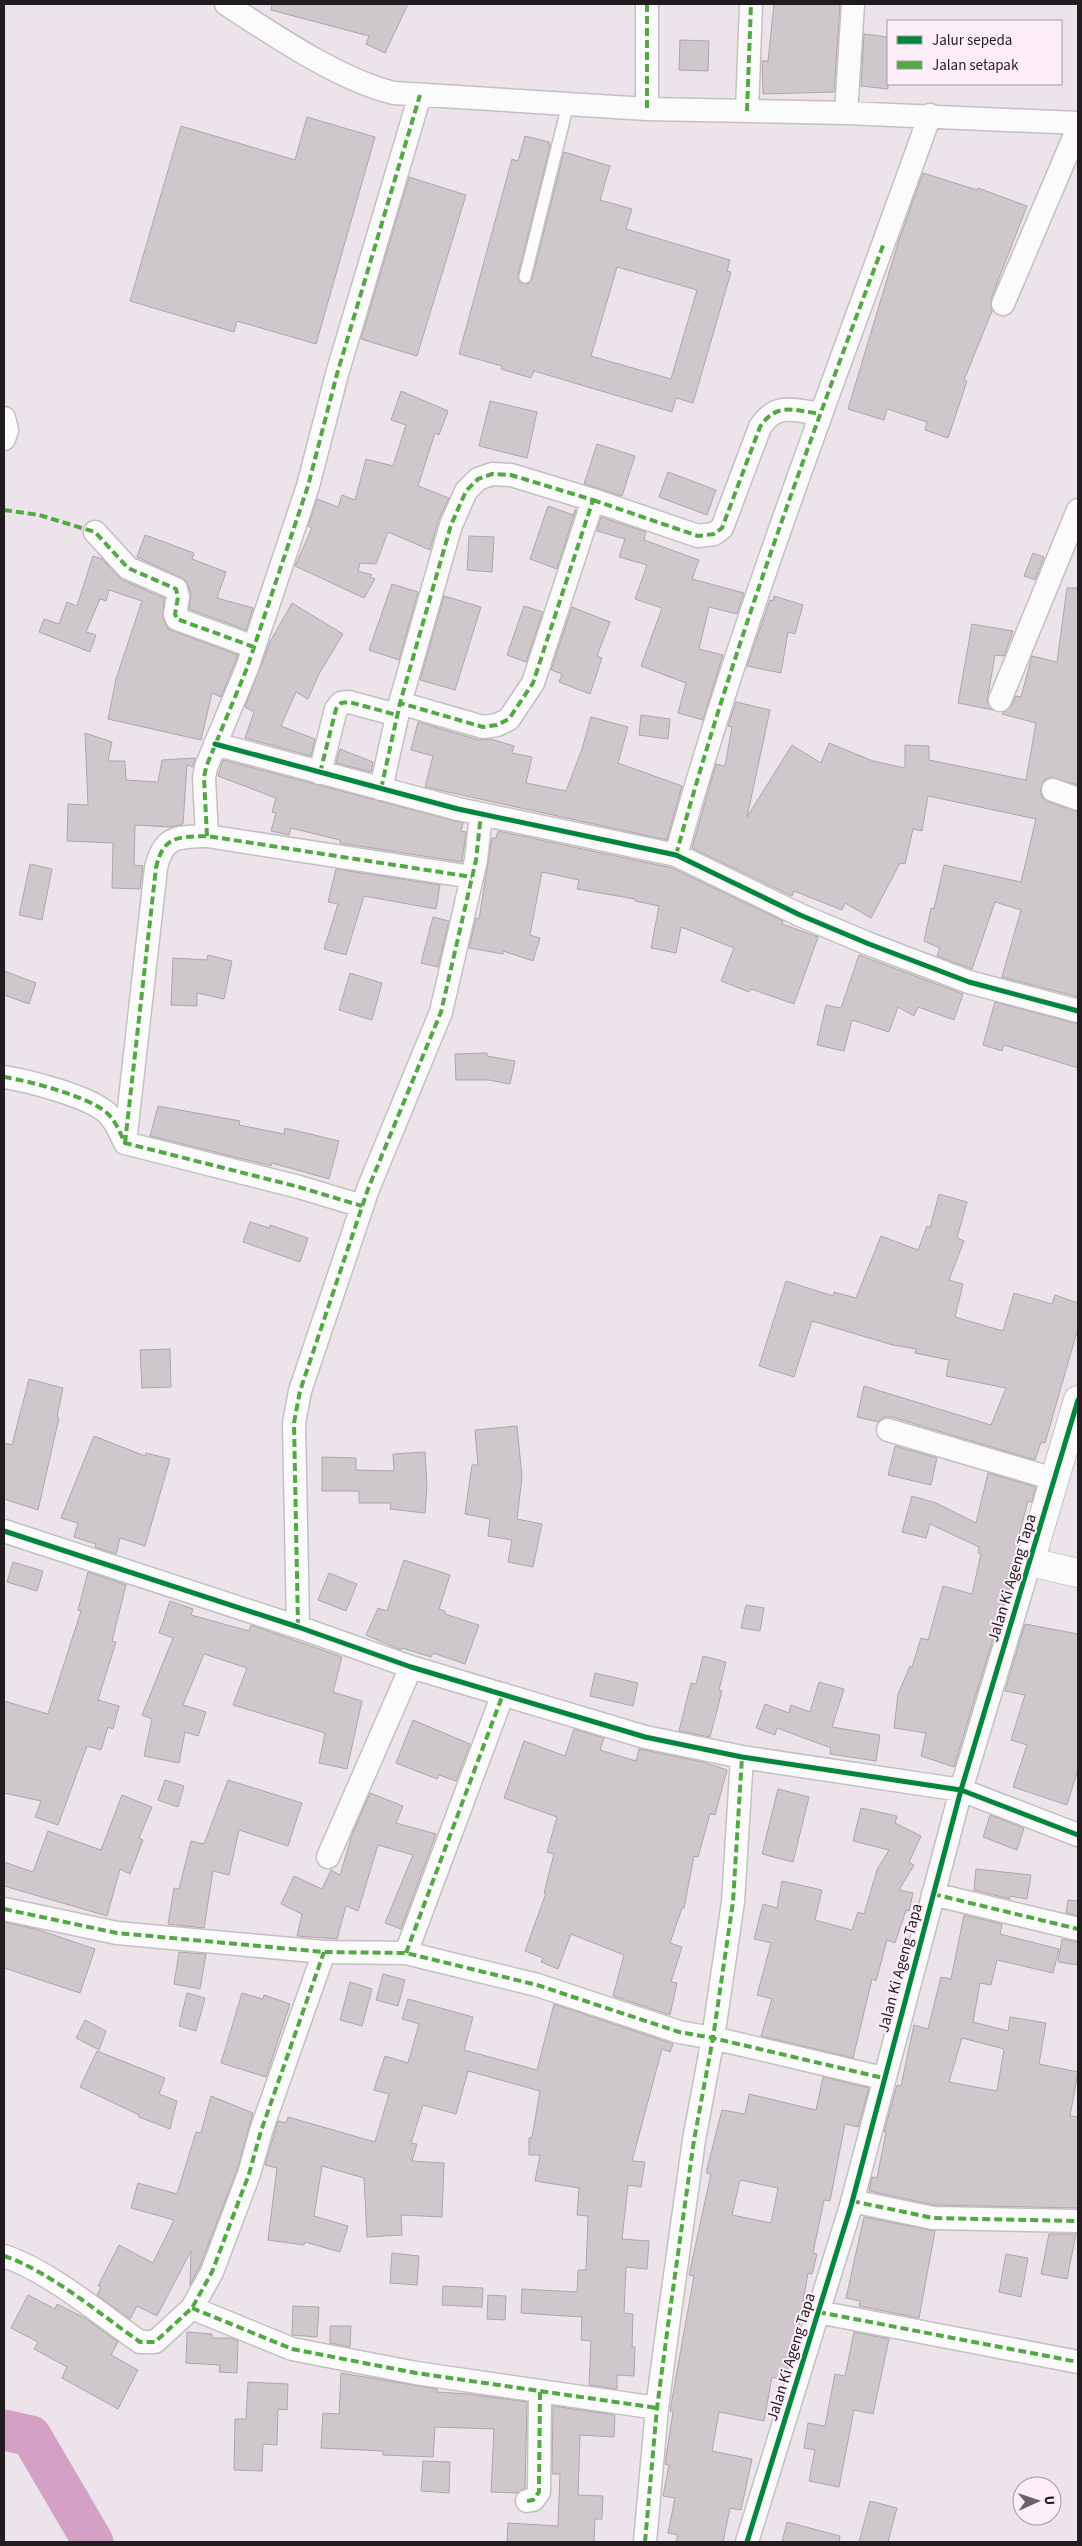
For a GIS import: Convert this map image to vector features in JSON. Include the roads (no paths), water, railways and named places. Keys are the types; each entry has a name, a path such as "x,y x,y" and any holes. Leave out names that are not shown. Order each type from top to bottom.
{"street":[{"path":"226,4 352,78 378,89 420,95 648,109 930,115 1078,123"},
{"path":"646,4 648,109"},
{"path":"747,111 751,4"},
{"path":"846,113 853,4"},
{"path":"207,836 204,778 215,744 254,647 308,486 338,374 420,95"},
{"path":"676,855 706,746 820,414 930,115"},
{"path":"1003,304 1078,128"},
{"path":"381,789 399,709 451,526 466,491 478,480 492,474 511,476 593,500 698,536 714,534 722,528 760,426 768,414 777,410 790,409 820,414"},
{"path":"4,418 7,430 4,439"},
{"path":"320,773 336,708 341,703 349,702 399,709 484,727 497,725 509,719 533,683 593,500"},
{"path":"1000,700 1078,510"},
{"path":"95,532 128,568 176,590 178,593 174,614 177,618 254,647"},
{"path":"215,744 481,814 676,855 800,915 869,944 968,982 1078,1011"},
{"path":"1053,790 1078,799"},
{"path":"298,1626 294,1423 300,1391 362,1206 440,1012 472,877 481,814"},
{"path":"125,1143 160,850 171,840 207,836 472,877"},
{"path":"4,1077 63,1092 96,1106 112,1119 125,1143 299,1187 362,1206"},
{"name":"Jalan Ki Ageng Tapa","path":"747,2542 852,2201 883,2078 961,1790 1078,1400"},
{"path":"888,1430 1054,1480"},
{"path":"4,1531 298,1626 411,1667 645,1737 733,1755 961,1790 1078,1835"},
{"name":"Jalan Ki Ageng Tapa","path":"1026,1577 1078,1573"},
{"path":"328,1857 411,1667"},
{"path":"406,1953 503,1694"},
{"path":"645,2542 654,2407 694,2140 696,2036 733,1902 733,1755"},
{"path":"933,1894 1078,1930"},
{"path":"4,1909 117,1932 324,1952 406,1953 537,1985 696,2036 883,2078"},
{"path":"4,2256 19,2261 54,2282 140,2342 155,2342 192,2308 212,2272 249,2174 261,2131 324,1952"},
{"path":"852,2201 933,2218 1078,2221"},
{"path":"192,2308 292,2349 416,2373 619,2404 654,2407"},
{"path":"818,2312 1078,2362"},
{"path":"527,2501 532,2500 539,2492 540,2392"}],"lane":[{"path":"525,277 568,104"}],"waterway":[{"path":"4,2430 31,2436 93,2542"}]}
